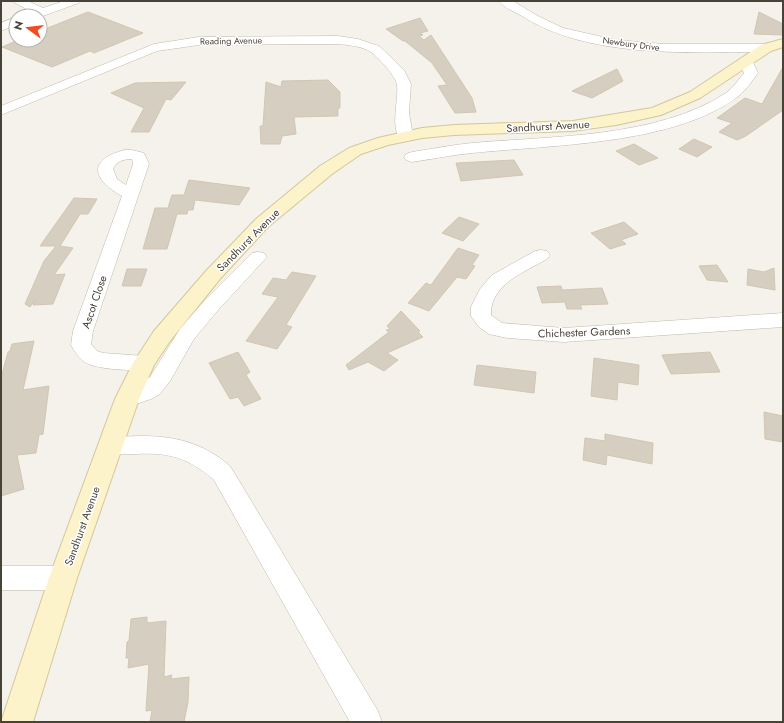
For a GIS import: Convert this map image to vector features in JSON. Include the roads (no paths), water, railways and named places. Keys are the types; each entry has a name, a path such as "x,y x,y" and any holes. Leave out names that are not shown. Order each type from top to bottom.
{"street":[{"path":"31,7 75,1"},
{"name":"Newbury Drive","path":"505,1 534,19 559,31 616,44 670,49 775,46"},
{"name":"Reading Avenue","path":"1,111 147,50 160,47 199,42 348,41 374,49 399,73 404,84 402,113 405,136"},
{"name":"Sandhurst Avenue","path":"17,722 63,578 127,400 144,364 162,336 213,276 262,223 340,160 355,151 368,146 405,136 454,130 573,126 640,116 656,112 695,95 746,61 775,46"},
{"path":"412,158 473,148 608,135 667,124 710,109 726,101 748,80 751,73 746,61"},
{"name":"Ascot Close","path":"131,194 84,331 81,345 90,356 102,360 144,364"},
{"name":"Chichester Gardens","path":"541,255 499,279 490,289 481,307 481,316 486,322 496,328 507,331 564,335 783,320"},
{"path":"127,400 146,392 158,381 187,334 258,257"},
{"path":"110,446 142,444 170,446 182,449 211,462 222,473 367,722"},
{"path":"1,578 63,578"}]}
